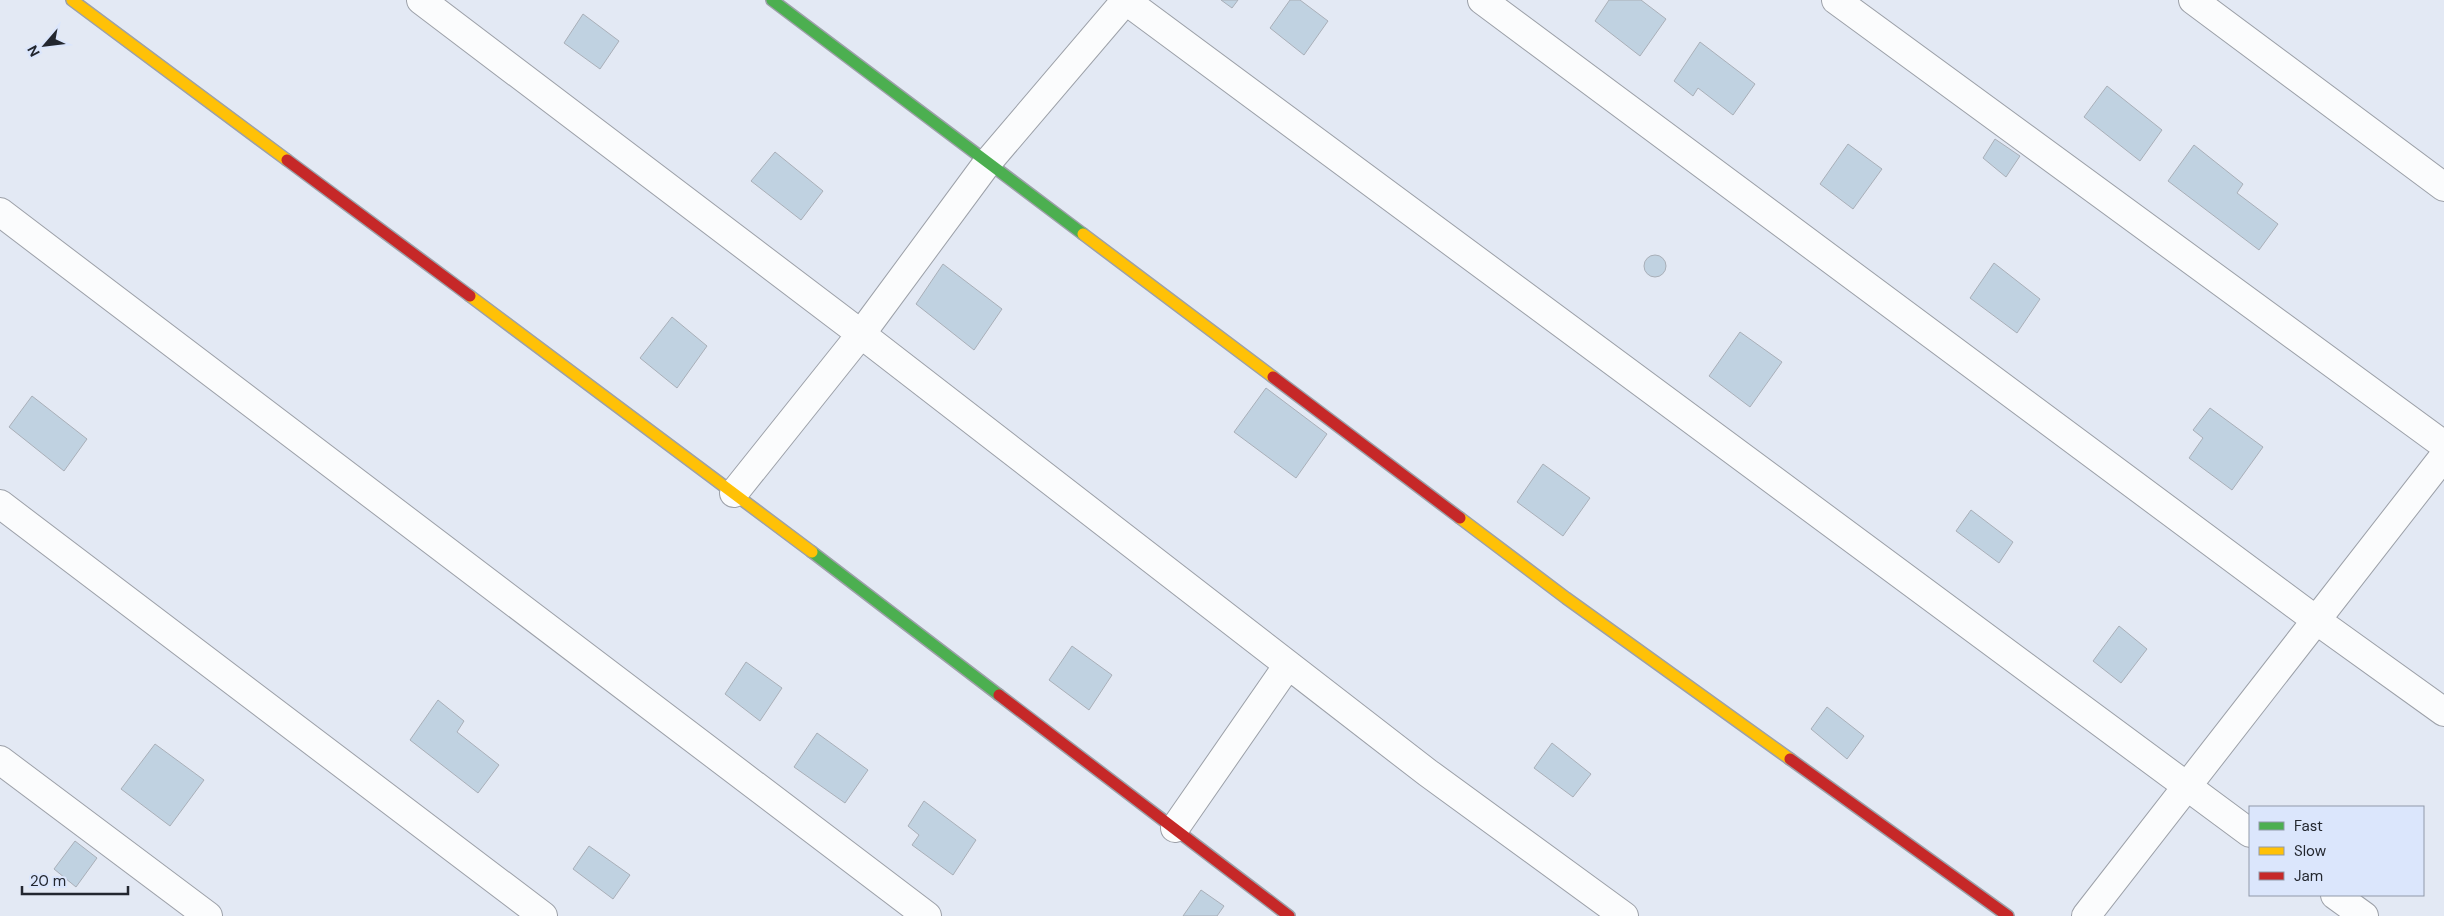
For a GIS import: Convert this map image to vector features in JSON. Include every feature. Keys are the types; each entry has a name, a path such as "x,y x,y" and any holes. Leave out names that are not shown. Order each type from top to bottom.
{"street":[{"path":"72,0 734,493 1289,916"},
{"path":"421,0 861,334 1428,773 1624,916"},
{"path":"772,0 1566,598 2008,916"},
{"path":"734,493 861,334 988,162 1126,0 2249,832"},
{"path":"1482,0 2316,620 2444,712"},
{"path":"1836,0 2444,445"},
{"path":"2193,0 2444,187"},
{"path":"0,212 927,916"},
{"path":"2086,916 2444,456"},
{"path":"0,504 544,916"},
{"path":"1175,828 1288,665"},
{"path":"0,760 208,916"},
{"path":"2336,896 2364,916"}],"building":[{"path":"1221,0 1238,0 1232,8"},
{"path":"1290,0 1300,0 1328,21 1304,55 1270,28"},
{"path":"1609,0 1641,0 1666,19 1640,56 1595,21"},
{"path":"583,14 619,41 600,69 564,43"},
{"path":"1700,42 1755,84 1733,115 1698,88 1693,96 1674,81"},
{"path":"2107,86 2162,130 2140,161 2084,117"},
{"path":"1995,139 2020,156 2006,177 1983,158"},
{"path":"1848,144 1882,169 1853,209 1820,184"},
{"path":"2194,145 2243,184 2237,193 2278,224 2259,250 2168,181"},
{"path":"775,152 823,191 801,220 751,181"},
{"path":"1651,255 1659,255 1666,262 1666,270 1659,277 1651,277 1644,270 1644,262"},
{"path":"1994,263 2040,299 2017,333 1970,298"},
{"path":"943,264 1002,309 974,350 916,304"},
{"path":"672,317 707,346 677,388 640,358"},
{"path":"1740,332 1782,362 1750,407 1709,376"},
{"path":"1266,388 1327,434 1296,478 1234,432"},
{"path":"32,396 87,439 64,471 9,427"},
{"path":"2210,408 2263,447 2232,490 2189,458 2203,438 2193,430"},
{"path":"1543,464 1590,498 1563,536 1517,502"},
{"path":"1971,510 2013,542 1999,563 1956,531"},
{"path":"2119,626 2147,649 2121,683 2093,661"},
{"path":"1072,646 1112,675 1089,710 1049,680"},
{"path":"746,662 782,688 760,721 725,694"},
{"path":"438,700 464,721 457,732 499,765 478,793 410,740"},
{"path":"1827,707 1864,736 1847,759 1811,729"},
{"path":"817,733 868,770 845,803 794,767"},
{"path":"1552,743 1591,774 1573,797 1534,768"},
{"path":"155,744 204,780 170,826 121,789"},
{"path":"924,801 976,840 953,875 912,845 919,835 908,826"},
{"path":"75,841 97,858 76,887 54,869"},
{"path":"589,846 630,875 613,899 573,869"},
{"path":"1201,890 1224,906 1217,916 1183,916"}],"traffic: fast":[{"path":"772,0 1083,234"},
{"path":"812,552 999,695"}],"traffic: slow":[{"path":"72,0 287,160"},
{"path":"1083,234 1273,377"},
{"path":"470,296 812,552"},
{"path":"1460,518 1566,598 1790,759"}],"traffic: jam":[{"path":"287,160 470,296"},
{"path":"1273,377 1460,518"},
{"path":"999,695 1289,916"},
{"path":"1790,759 2008,916"}]}
